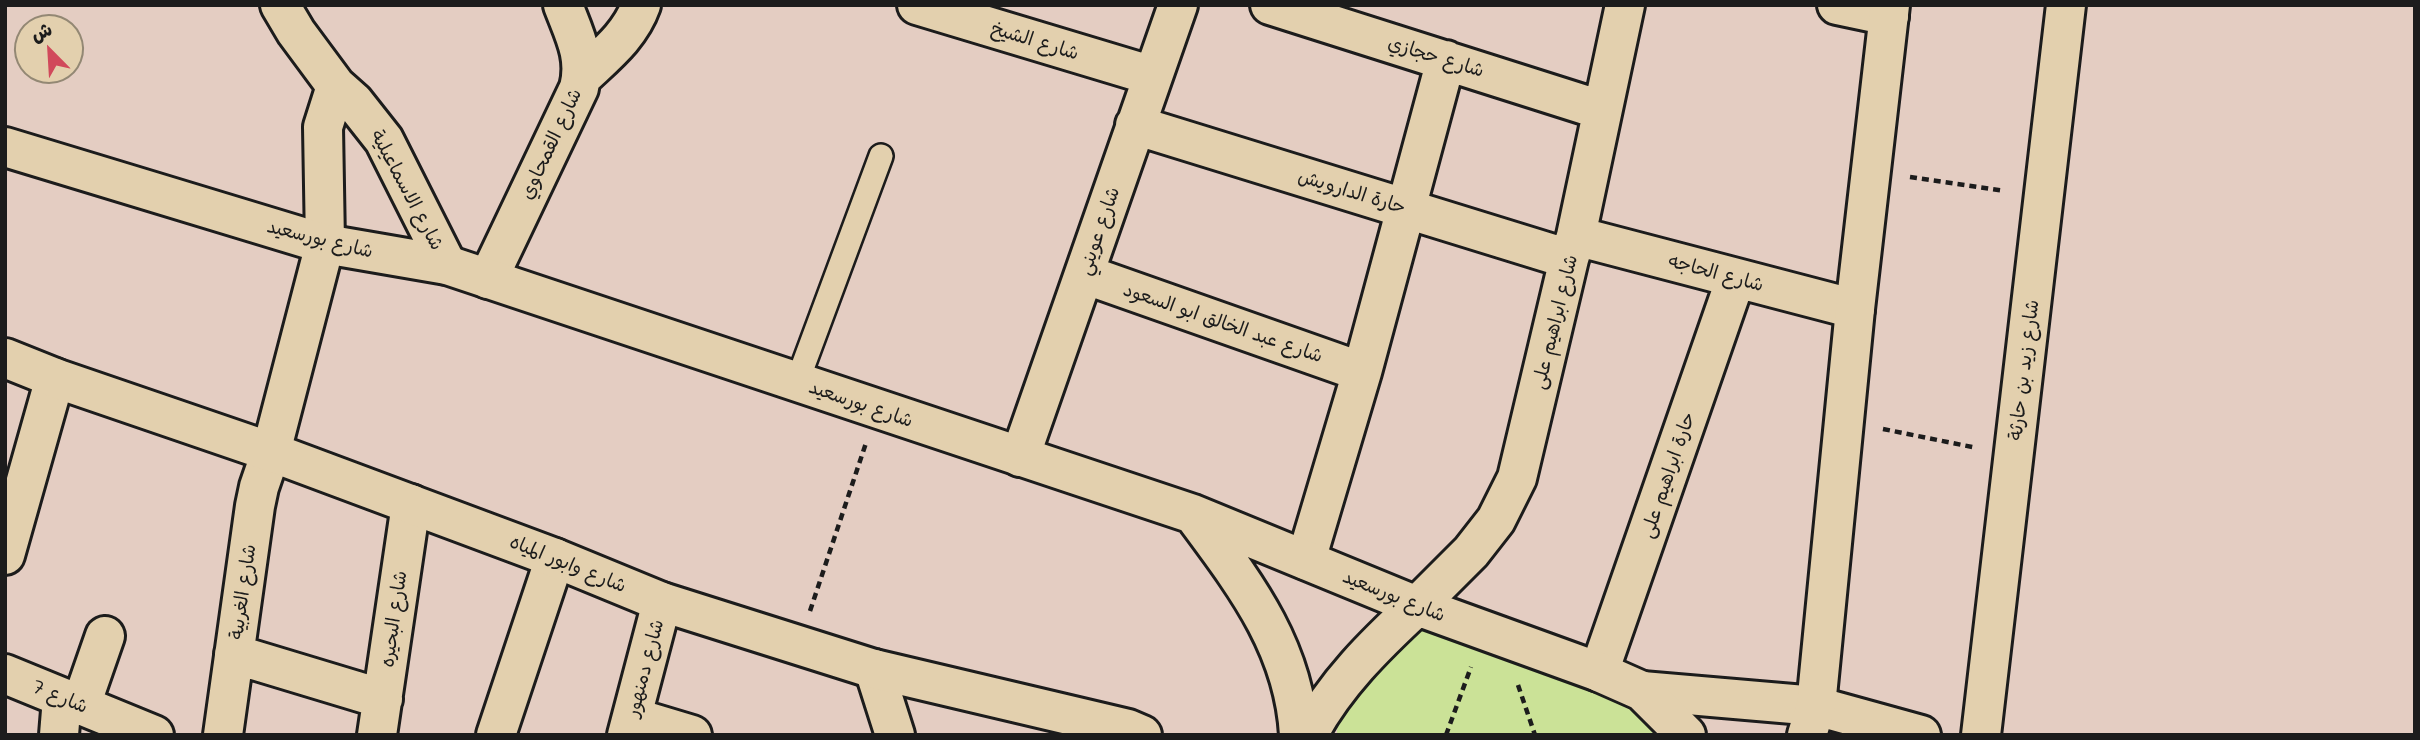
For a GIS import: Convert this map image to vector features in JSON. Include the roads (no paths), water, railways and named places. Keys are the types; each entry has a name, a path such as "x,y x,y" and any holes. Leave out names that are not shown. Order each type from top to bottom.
{"street":[{"name":"شارع الاسماعيلية","path":"280,5 296,32 336,86 354,102 384,140 447,265"},
{"name":"شارع القمحاوي","path":"488,279 579,88 582,77 581,55 563,5"},
{"path":"582,77 618,43 634,22 641,5"},
{"name":"شارع الشيخ","path":"917,5 1153,76"},
{"name":"شارع عويني","path":"1020,457 1178,5"},
{"name":"شارع حجازي","path":"1270,5 1312,12 1446,60 1601,110"},
{"name":"شارع ابراهيم على","path":"1308,735 1318,714 1346,677 1471,552 1496,520 1517,478 1573,248 1625,5"},
{"path":"1811,720 1890,10 1837,5"},
{"name":"شارع زيد بن حارثة","path":"1981,735 2066,5"},
{"path":"1306,560 1362,372 1446,60"},
{"path":"325,244 323,127 336,86"},
{"name":"حارة الدارويش","path":"1135,125 1406,209 1573,248"},
{"name":"شارع بورسعيد","path":"5,148 325,244 447,265 1193,514 1417,606 1599,672 1642,691 1686,735"},
{"name":"شارع الغربية","path":"223,735 255,506 325,244"},
{"name":"شارع الحاجه","path":"1573,248 1736,278 1855,309"},
{"name":"شارع عبد الخالق ابو السعود","path":"1084,274 1362,372"},
{"name":"حارة ابراهيم على","path":"1599,672 1736,278"},
{"name":"شارع وابور المياه","path":"5,358 55,378 271,452 555,558 662,602 874,669 1128,729 1142,735"},
{"path":"5,555 55,378"},
{"name":"شارع البحيره","path":"380,717 411,504"},
{"path":"1193,514 1233,568 1275,636 1289,672 1298,710 1299,735"},
{"path":"496,735 555,558"},
{"name":"شارع دمنهور","path":"629,726 662,602"},
{"path":"67,713 105,636"},
{"path":"234,654 380,717"},
{"path":"874,669 895,735"},
{"name":"شارع 7","path":"5,674 67,713 154,735"},
{"path":"1642,691 1811,720 1921,735"},
{"path":"629,726 692,735"}],"lane":[{"path":"797,382 881,156"}]}
